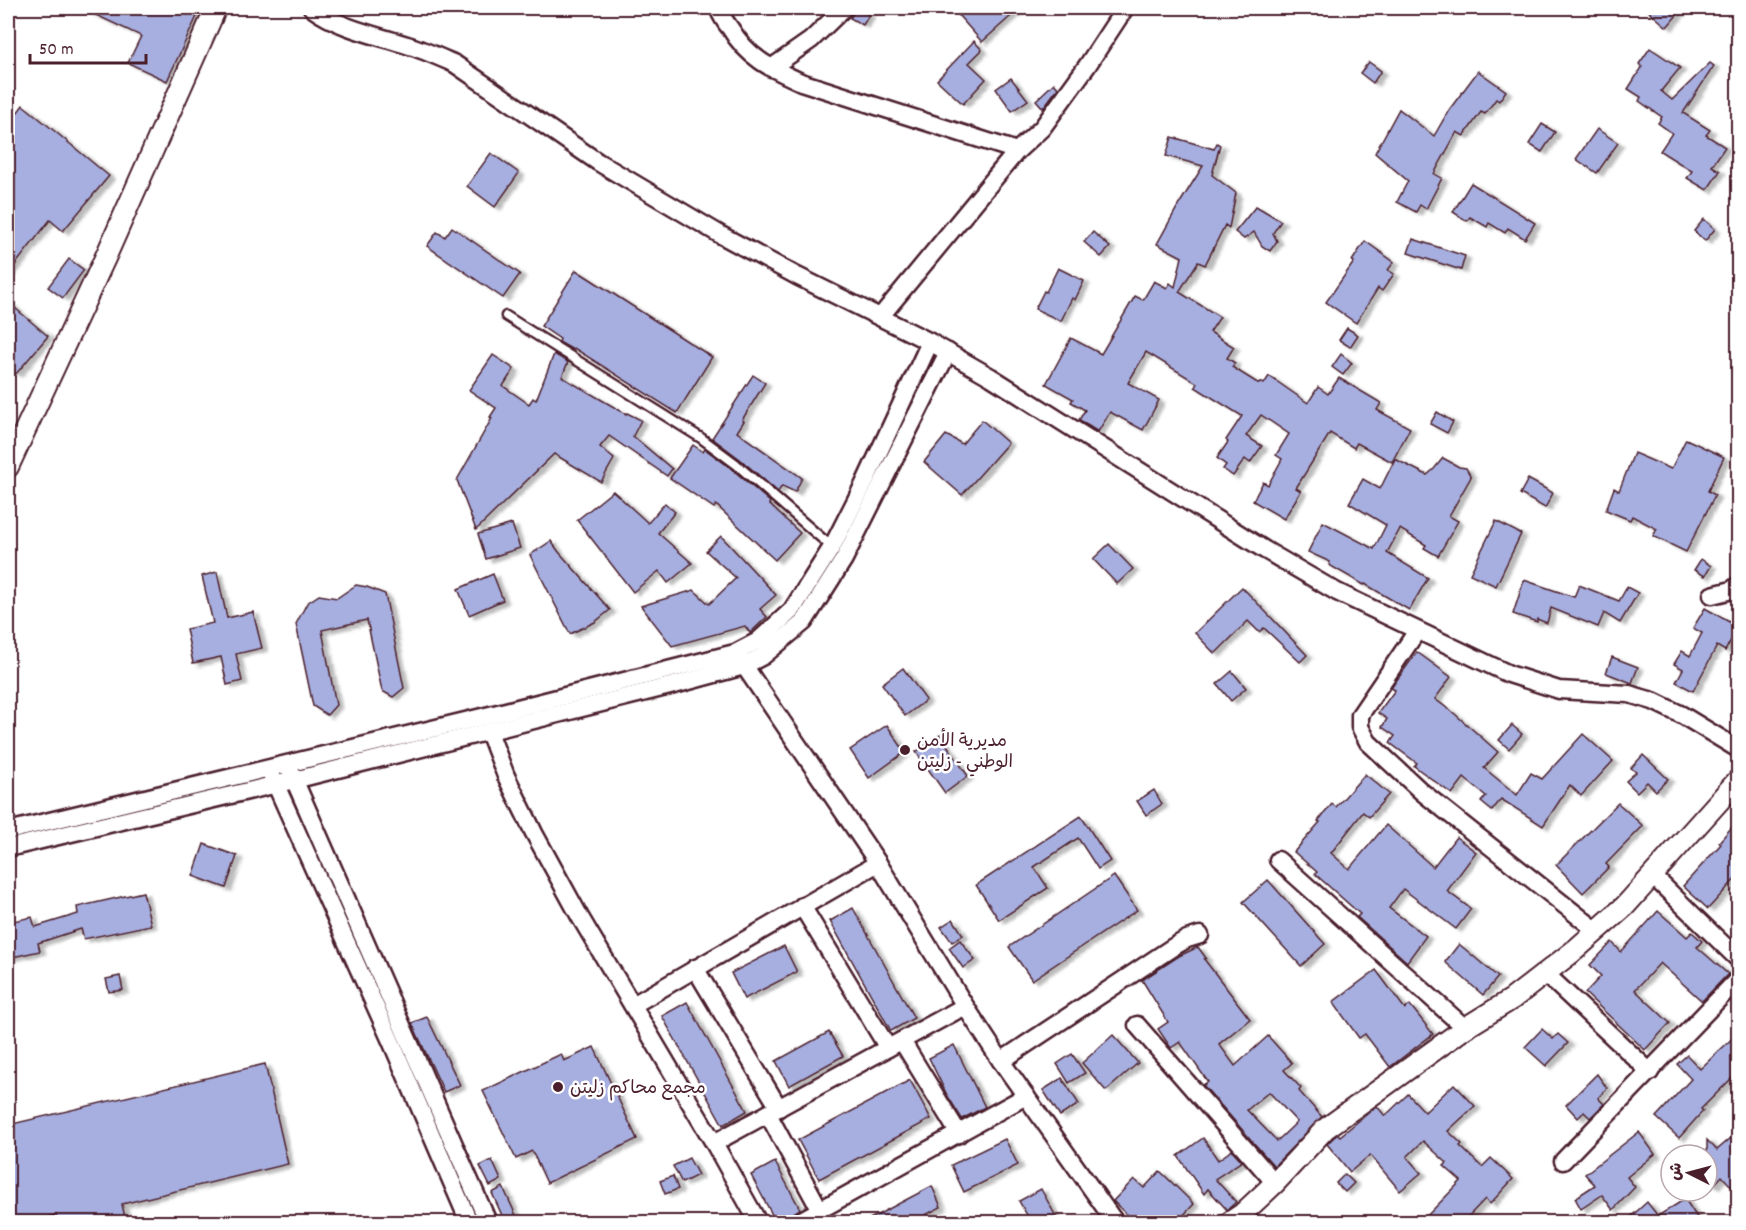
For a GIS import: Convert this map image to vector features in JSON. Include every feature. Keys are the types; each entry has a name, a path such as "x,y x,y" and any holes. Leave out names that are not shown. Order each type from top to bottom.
{"street":[{"path":"8,467 106,256 216,8"},
{"path":"312,8 347,27 429,52 455,64 598,162 711,229 797,276 930,342 991,377 1265,550 1337,592 1509,674 1559,690 1629,694 1653,701 1682,715 1738,749"},
{"path":"718,8 739,43 755,58 771,68 801,82 1017,151"},
{"path":"771,68 811,40 844,8"},
{"path":"880,316 1017,151 1042,128 1125,8"},
{"path":"838,553 865,482 930,342"},
{"path":"11,839 294,780 489,732 739,659 792,610 838,553 948,352"},
{"path":"1712,595 1732,590 1738,585"},
{"path":"1417,631 1360,715 1360,727 1368,742 1422,792 1597,931"},
{"path":"11,839 288,763 739,659"},
{"path":"739,659 878,862 1001,1061 1115,1222"},
{"path":"489,732 506,776 534,833 580,917 714,1143 758,1222"},
{"path":"288,763 469,1222"},
{"path":"268,768 488,1222"},
{"path":"1230,1222 1242,1214 1275,1183 1324,1129 1465,1028 1512,999 1597,931 1625,906 1738,780"},
{"path":"1278,860 1465,1028"},
{"path":"633,1005 878,862"},
{"path":"1653,876 1738,959"},
{"path":"801,906 959,1134"},
{"path":"1001,1061 1173,947 1200,935"},
{"path":"695,968 773,1111 820,1210"},
{"path":"1545,973 1650,1072"},
{"path":"1563,1161 1738,979"},
{"path":"714,1143 965,1006"},
{"path":"1137,1025 1275,1183"},
{"path":"798,1222 1026,1096"}],"lane":[{"path":"506,316 701,438 736,464 838,553"}],"building":[{"path":"81,8 189,8 199,12 167,81 128,63 141,36"},
{"path":"857,8 869,15 863,25 850,18"},
{"path":"968,8 1020,8 982,42 959,16"},
{"path":"1645,8 1683,8 1667,27"},
{"path":"974,41 982,50 969,63 986,79 963,104 937,80"},
{"path":"1650,48 1680,68 1661,91 1672,100 1710,63 1714,66 1683,113 1710,130 1706,135 1725,147 1712,166 1720,171 1707,190 1687,178 1692,171 1660,151 1672,133 1658,123 1662,117 1639,101 1641,97 1628,89 1642,67 1639,64"},
{"path":"1369,62 1381,71 1373,83 1360,73"},
{"path":"1478,71 1506,91 1499,101 1496,99 1485,114 1481,112 1464,136 1457,132 1434,174 1442,178 1426,209 1420,205 1416,212 1397,202 1408,181 1375,153 1399,109 1434,136 1449,110"},
{"path":"1011,78 1028,100 1012,111 996,89"},
{"path":"1054,83 1058,88 1043,108 1036,100"},
{"path":"23,105 109,176 63,231 50,220 8,274 8,125"},
{"path":"1542,124 1555,132 1542,152 1529,144"},
{"path":"1597,129 1618,143 1597,173 1576,159"},
{"path":"1172,137 1214,149 1217,143 1220,145 1212,175 1236,193 1229,228 1225,225 1205,265 1198,262 1179,292 1220,317 1210,332 1234,347 1227,358 1235,363 1232,367 1259,384 1261,382 1264,384 1269,376 1308,403 1318,387 1328,394 1339,378 1381,403 1377,410 1410,428 1392,462 1357,443 1354,448 1330,433 1296,488 1301,491 1284,519 1253,501 1263,482 1268,485 1282,459 1276,455 1289,434 1261,415 1246,436 1262,446 1250,463 1245,459 1233,476 1223,469 1226,465 1217,458 1242,416 1195,387 1197,383 1146,352 1128,383 1159,400 1143,430 1110,412 1098,432 1079,420 1085,410 1071,402 1073,399 1046,384 1071,338 1101,354 1135,296 1143,300 1154,281 1167,288 1170,283 1175,287 1182,257 1157,244 1203,166 1166,156"},
{"path":"491,153 519,173 495,207 467,186"},
{"path":"1471,183 1535,223 1525,239 1508,228 1505,233 1489,223 1487,227 1470,217 1467,221 1453,212"},
{"path":"1256,206 1281,221 1273,233 1277,241 1270,251 1262,246 1254,232 1244,239 1235,232"},
{"path":"1704,219 1715,229 1705,241 1694,231"},
{"path":"452,227 520,274 503,298 427,246 437,232 445,237"},
{"path":"1093,232 1110,247 1101,257 1084,242"},
{"path":"1413,239 1465,256 1461,270 1408,253"},
{"path":"1365,241 1394,262 1388,270 1394,274 1382,291 1378,288 1356,323 1326,302 1354,262 1352,261"},
{"path":"69,259 84,270 63,298 48,287"},
{"path":"1058,268 1084,281 1075,300 1072,298 1061,321 1035,309"},
{"path":"576,270 712,357 677,413 574,348 573,350 559,342 560,339 541,326"},
{"path":"8,302 48,336 16,374 8,367"},
{"path":"1347,328 1358,335 1350,347 1339,340"},
{"path":"554,354 568,362 562,377 626,414 641,420 633,436 672,469 667,476 609,436 600,447 614,459 601,482 554,454 476,530 457,480 496,408 469,390 493,355 514,369 503,386 529,404 533,398 536,400"},
{"path":"1341,354 1352,363 1343,375 1332,367"},
{"path":"753,375 765,383 737,432 802,478 795,492 782,486 778,492 712,438"},
{"path":"1437,412 1453,422 1447,433 1430,424"},
{"path":"982,420 1008,443 962,495 924,462 946,435 962,444"},
{"path":"1686,439 1724,457 1708,491 1715,495 1686,552 1653,536 1657,529 1632,516 1630,520 1606,510 1614,488 1619,491 1634,453 1671,469"},
{"path":"693,445 703,452 705,449 732,469 770,502 769,504 800,533 775,560 716,505 714,508 670,478"},
{"path":"1443,458 1459,467 1466,468 1471,477 1449,516 1458,521 1438,556 1424,548 1426,545 1400,529 1387,553 1428,578 1409,610 1329,565 1330,562 1308,552 1323,522 1374,549 1386,525 1349,503 1363,479 1380,489 1395,459 1427,475"},
{"path":"1528,479 1553,493 1545,508 1520,494"},
{"path":"613,491 648,523 665,503 675,512 658,533 692,563 668,583 659,571 633,592 577,520"},
{"path":"1496,521 1521,534 1496,586 1470,574"},
{"path":"512,524 520,548 486,559 478,534"},
{"path":"721,536 776,595 760,609 767,617 750,633 745,626 672,646 641,606 694,590 709,604 736,578 706,551"},
{"path":"551,541 610,610 595,622 570,634 530,555"},
{"path":"1109,544 1133,569 1117,584 1093,559"},
{"path":"1701,559 1711,566 1705,576 1694,570"},
{"path":"217,572 227,618 253,612 262,648 236,654 242,681 227,685 221,657 193,663 186,629 213,623 202,576"},
{"path":"493,574 503,600 469,615 458,589"},
{"path":"1524,580 1574,597 1579,585 1619,601 1627,587 1638,593 1620,623 1604,613 1598,627 1551,608 1547,623 1537,619 1537,622 1513,614"},
{"path":"356,585 385,594 404,688 393,697 382,691 367,620 322,630 336,705 327,715 313,706 296,624 307,603 319,595 337,598"},
{"path":"1242,587 1307,655 1300,662 1264,628 1259,632 1248,621 1215,654 1195,633"},
{"path":"1705,608 1738,627 1725,651 1717,646 1693,691 1676,682 1683,669 1674,664 1682,651 1690,656 1702,633 1693,628"},
{"path":"1417,652 1451,677 1435,699 1498,752 1484,768 1517,795 1531,773 1542,779 1583,734 1613,761 1581,796 1570,785 1543,826 1501,799 1492,811 1481,802 1486,796 1464,778 1452,794 1414,766 1417,763 1390,743 1395,736 1382,727 1387,719 1378,713 1395,690 1391,688"},
{"path":"1612,657 1638,667 1632,683 1606,673"},
{"path":"903,668 926,700 905,716 882,684"},
{"path":"1232,671 1246,688 1231,701 1217,684"},
{"path":"887,725 905,752 869,778 850,750"},
{"path":"1512,725 1522,734 1509,749 1499,740"},
{"path":"940,735 968,776 945,793 916,752"},
{"path":"1643,755 1668,779 1656,791 1647,782 1637,792 1626,781 1636,772 1631,768"},
{"path":"1365,774 1389,794 1369,817 1363,812 1331,853 1349,869 1386,825 1433,867 1456,837 1476,852 1447,891 1471,909 1456,929 1403,889 1389,908 1426,936 1407,962 1357,917 1360,914 1294,852 1332,804 1336,807"},
{"path":"1154,790 1162,804 1146,815 1137,801"},
{"path":"1618,803 1643,826 1606,864 1609,867 1583,893 1556,865"},
{"path":"1081,816 1110,861 1098,869 1078,838 1034,867 1048,888 999,920 976,885"},
{"path":"1738,820 1738,876 1708,909 1683,886 1721,844 1719,842"},
{"path":"204,844 237,856 226,888 193,876"},
{"path":"1114,876 1137,910 1032,980 1009,947"},
{"path":"1268,880 1325,944 1301,966 1243,902"},
{"path":"143,892 151,925 84,939 81,929 38,943 40,951 8,958 8,922 32,917 35,927 78,914 77,907"},
{"path":"853,908 914,1018 891,1031 830,921"},
{"path":"1658,911 1687,937 1692,932 1702,941 1697,947 1728,974 1702,1001 1660,963 1635,990 1670,1023 1645,1050 1585,993 1601,976 1590,965 1612,942 1621,952"},
{"path":"953,919 963,935 952,942 941,927"},
{"path":"960,940 975,960 963,968 949,948"},
{"path":"1459,944 1498,977 1483,995 1445,962"},
{"path":"784,946 797,972 744,999 731,973"},
{"path":"1198,947 1206,958 1204,959 1250,1019 1219,1044 1235,1066 1268,1036 1292,1063 1284,1070 1301,1088 1299,1091 1322,1117 1274,1166 1203,1085 1208,1082 1180,1042 1171,1048 1158,1029 1168,1022 1142,980 1179,956","holes":["1269,1092 1297,1122 1277,1141 1247,1110"]},
{"path":"1376,970 1405,1009 1410,1005 1433,1034 1390,1067 1365,1034 1359,1038 1333,1002"},
{"path":"120,976 123,990 109,992 106,979"},
{"path":"687,1002 747,1111 723,1125 662,1016"},
{"path":"427,1017 460,1085 444,1092 412,1023"},
{"path":"1542,1029 1553,1039 1558,1034 1568,1043 1546,1066 1525,1047"},
{"path":"829,1032 843,1056 789,1086 776,1061"},
{"path":"1738,1033 1738,1072 1701,1109 1703,1111 1679,1138 1656,1117 1691,1079 1677,1064 1687,1055 1700,1069"},
{"path":"1113,1035 1138,1063 1106,1091 1082,1063"},
{"path":"954,1045 985,1107 962,1119 929,1058"},
{"path":"594,1047 637,1139 547,1183 532,1151 516,1159 483,1091 561,1054 564,1061"},
{"path":"1072,1054 1085,1073 1069,1083 1057,1064"},
{"path":"265,1064 288,1164 122,1204 126,1222 58,1222 56,1215 26,1222 8,1222 8,1125"},
{"path":"1597,1074 1607,1088 1598,1098 1604,1104 1590,1118 1584,1112 1578,1118 1566,1105"},
{"path":"1062,1078 1079,1104 1060,1116 1043,1090"},
{"path":"910,1080 931,1119 819,1179 798,1140"},
{"path":"1454,1084 1475,1106 1448,1131 1482,1167 1491,1158 1513,1179 1490,1204 1485,1199 1463,1222 1421,1222 1461,1181 1444,1166 1447,1163 1423,1141 1407,1157 1421,1173 1400,1191 1370,1155 1350,1172 1327,1144 1377,1106 1385,1116 1408,1094 1425,1112"},
{"path":"1639,1132 1655,1154 1627,1177 1635,1187 1613,1210 1602,1195 1581,1209 1575,1198 1595,1185 1585,1174"},
{"path":"1732,1137 1738,1145 1738,1194 1722,1176 1719,1179 1719,1148"},
{"path":"1203,1138 1218,1160 1232,1150 1242,1161 1215,1179 1236,1202 1227,1210 1208,1189 1204,1194 1178,1156"},
{"path":"1005,1139 1018,1165 964,1192 951,1165"},
{"path":"689,1158 698,1175 682,1183 673,1166"},
{"path":"492,1160 501,1180 490,1186 480,1166"},
{"path":"775,1162 800,1209 789,1216 787,1222 776,1222 751,1175"},
{"path":"1160,1171 1194,1204 1177,1222 1134,1222 1113,1201 1134,1179 1144,1188"},
{"path":"1345,1174 1354,1183 1345,1192 1336,1183"},
{"path":"673,1176 678,1189 665,1194 660,1181"},
{"path":"932,1186 941,1207 912,1222 864,1222"},
{"path":"503,1187 519,1222 505,1222 492,1193"},
{"path":"1041,1189 1059,1222 1031,1222 1019,1201"},
{"path":"1647,1202 1658,1216 1679,1203 1688,1203 1700,1222 1625,1222"}],"place":[{"name":"مديرية الأمن الوطني - زليتن","path":"905,750"},
{"name":"مجمع محاكم زليتن","path":"558,1087"}]}
